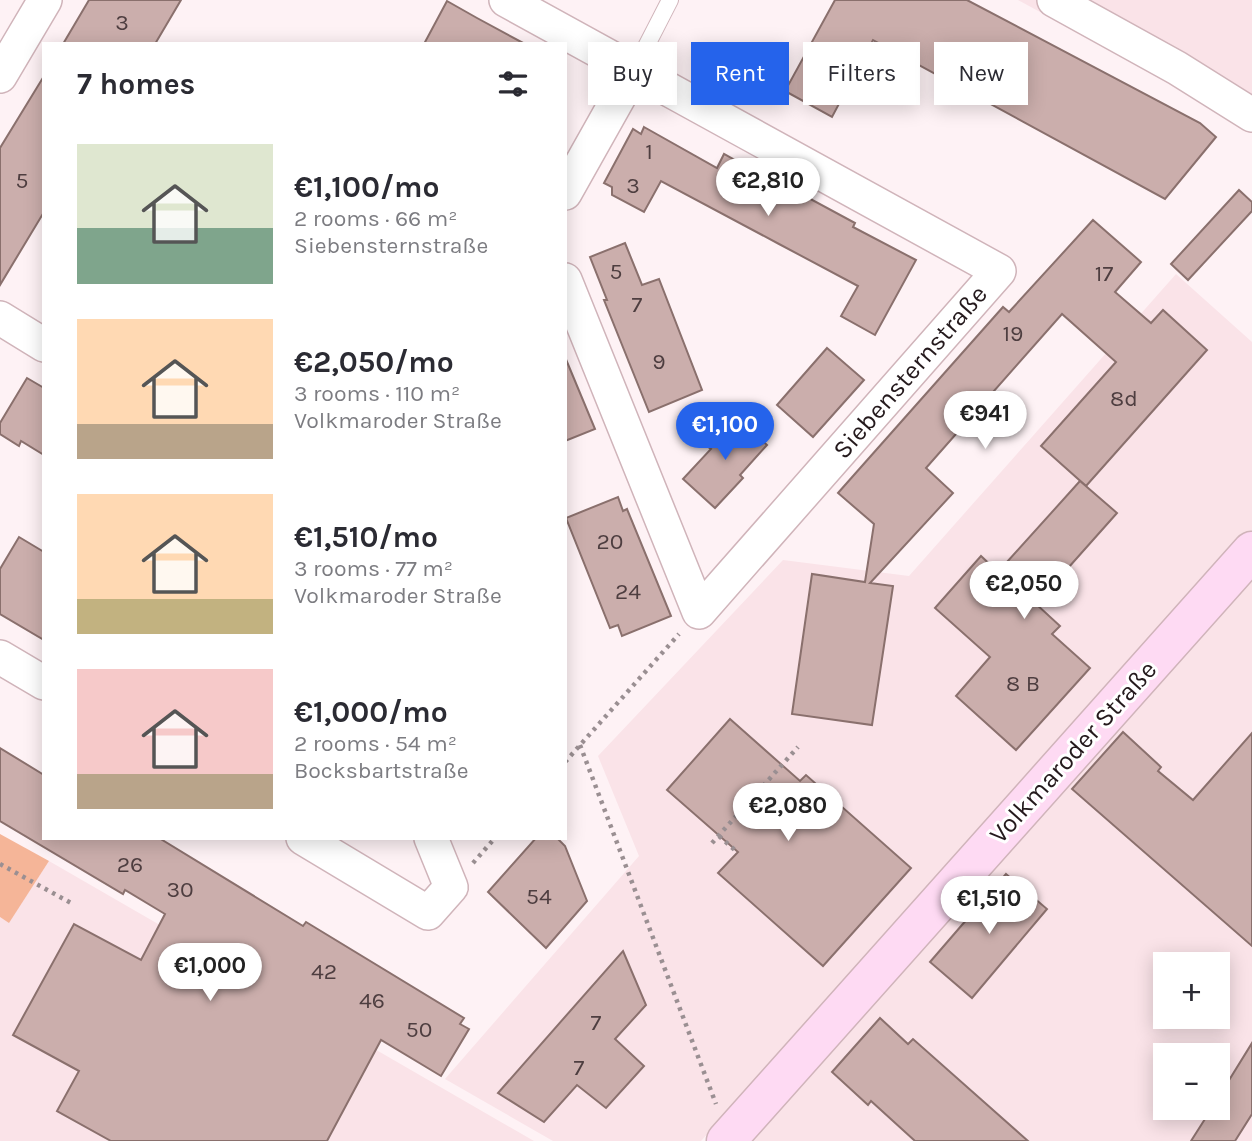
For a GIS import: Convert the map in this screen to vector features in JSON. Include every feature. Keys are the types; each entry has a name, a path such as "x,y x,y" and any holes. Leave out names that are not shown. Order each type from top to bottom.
{"street":[{"path":"0,76 45,0"},
{"name":"Siebensternstraße","path":"506,0 588,46"},
{"path":"1054,0 1177,68 1252,116"},
{"name":"Siebensternstraße","path":"677,96 999,271 699,612"},
{"path":"567,189 614,105"},
{"path":"567,285 699,612"},
{"path":"0,318 42,344"},
{"name":"Volkmaroder Straße","path":"728,1139 1252,551"},
{"path":"0,657 42,682"},
{"path":"306,840 428,913 451,887 432,840"}],"lane":[{"path":"648,42 670,0"}],"path":[{"path":"567,760 699,612"},
{"path":"580,745 728,1139"},
{"path":"712,843 797,747"},
{"path":"747,795 748,802"},
{"path":"719,836 737,852"},
{"path":"0,864 71,903"}],"shaded area":[{"path":"1018,0 1252,0 1252,127"},
{"path":"1176,274 1252,342 1252,1141 706,1141 902,917 701,1141 553,1141 445,1079 639,856 598,756 783,560 909,576"},
{"path":"0,834 49,861 9,923 0,917"},
{"path":"49,861 534,1141 0,1141 0,917 9,922"}],"building":[{"path":"89,0 181,0 156,42 64,42"},
{"path":"835,0 967,0 1200,123 1216,137 1165,199 992,105 1028,105 1028,42 934,42 934,73 920,66 920,42 812,42"},
{"path":"447,1 521,42 425,42"},
{"path":"803,58 803,101 789,93 789,84"},
{"path":"42,79 42,215 0,285 0,148"},
{"path":"810,105 838,105 832,117"},
{"path":"644,127 717,168 724,154 803,198 805,196 855,223 853,227 916,260 875,335 841,316 858,286 661,181 644,212 612,195 612,187 604,183 633,129 641,134"},
{"path":"1239,190 1252,202 1252,211 1188,280 1171,264"},
{"path":"1093,220 1141,262 1115,292 1151,323 1163,310 1207,350 1086,486 1041,446 1116,362 1062,314 926,468 953,493 870,583 893,586 872,725 792,714 812,574 865,582 874,524 838,493 1003,307 1009,312"},
{"path":"625,243 642,285 659,279 702,390 649,412 604,300 607,300 590,257"},
{"path":"827,348 864,380 813,437 777,405"},
{"path":"567,362 595,429 567,440"},
{"path":"27,378 42,387 42,454 21,441 19,446 0,434 0,423"},
{"path":"735,416 767,445 740,475 743,478 715,508 683,479 711,449 707,446"},
{"path":"1080,481 1117,513 1036,604 1060,626 1052,634 1090,668 1016,750 956,696 990,657 935,608 981,556 998,572"},
{"path":"618,497 623,511 627,509 671,616 622,636 618,625 610,628 567,518"},
{"path":"19,537 42,551 42,639 0,614 0,569"},
{"path":"730,719 800,781 806,775 911,868 823,966 718,873 738,852 667,790"},
{"path":"1123,732 1161,767 1158,771 1193,800 1252,733 1252,946 1072,789"},
{"path":"0,748 42,774 42,840 162,840 303,926 306,922 464,1018 460,1024 469,1029 441,1076 381,1040 327,1141 111,1141 57,1111 79,1071 13,1035 74,924 141,960 165,914 125,890 123,894 0,821"},
{"path":"534,840 559,840 565,846 587,901 546,948 488,892"},
{"path":"1006,874 1047,909 972,998 930,962"},
{"path":"623,951 646,1005 615,1039 644,1066 606,1108 577,1085 544,1122 498,1093"},
{"path":"880,1018 908,1044 913,1039 1028,1141 915,1141 871,1101 868,1105 832,1072"},
{"path":"1252,1043 1252,1114 1235,1141 1191,1141 1204,1120 1230,1120 1230,1079"}]}
